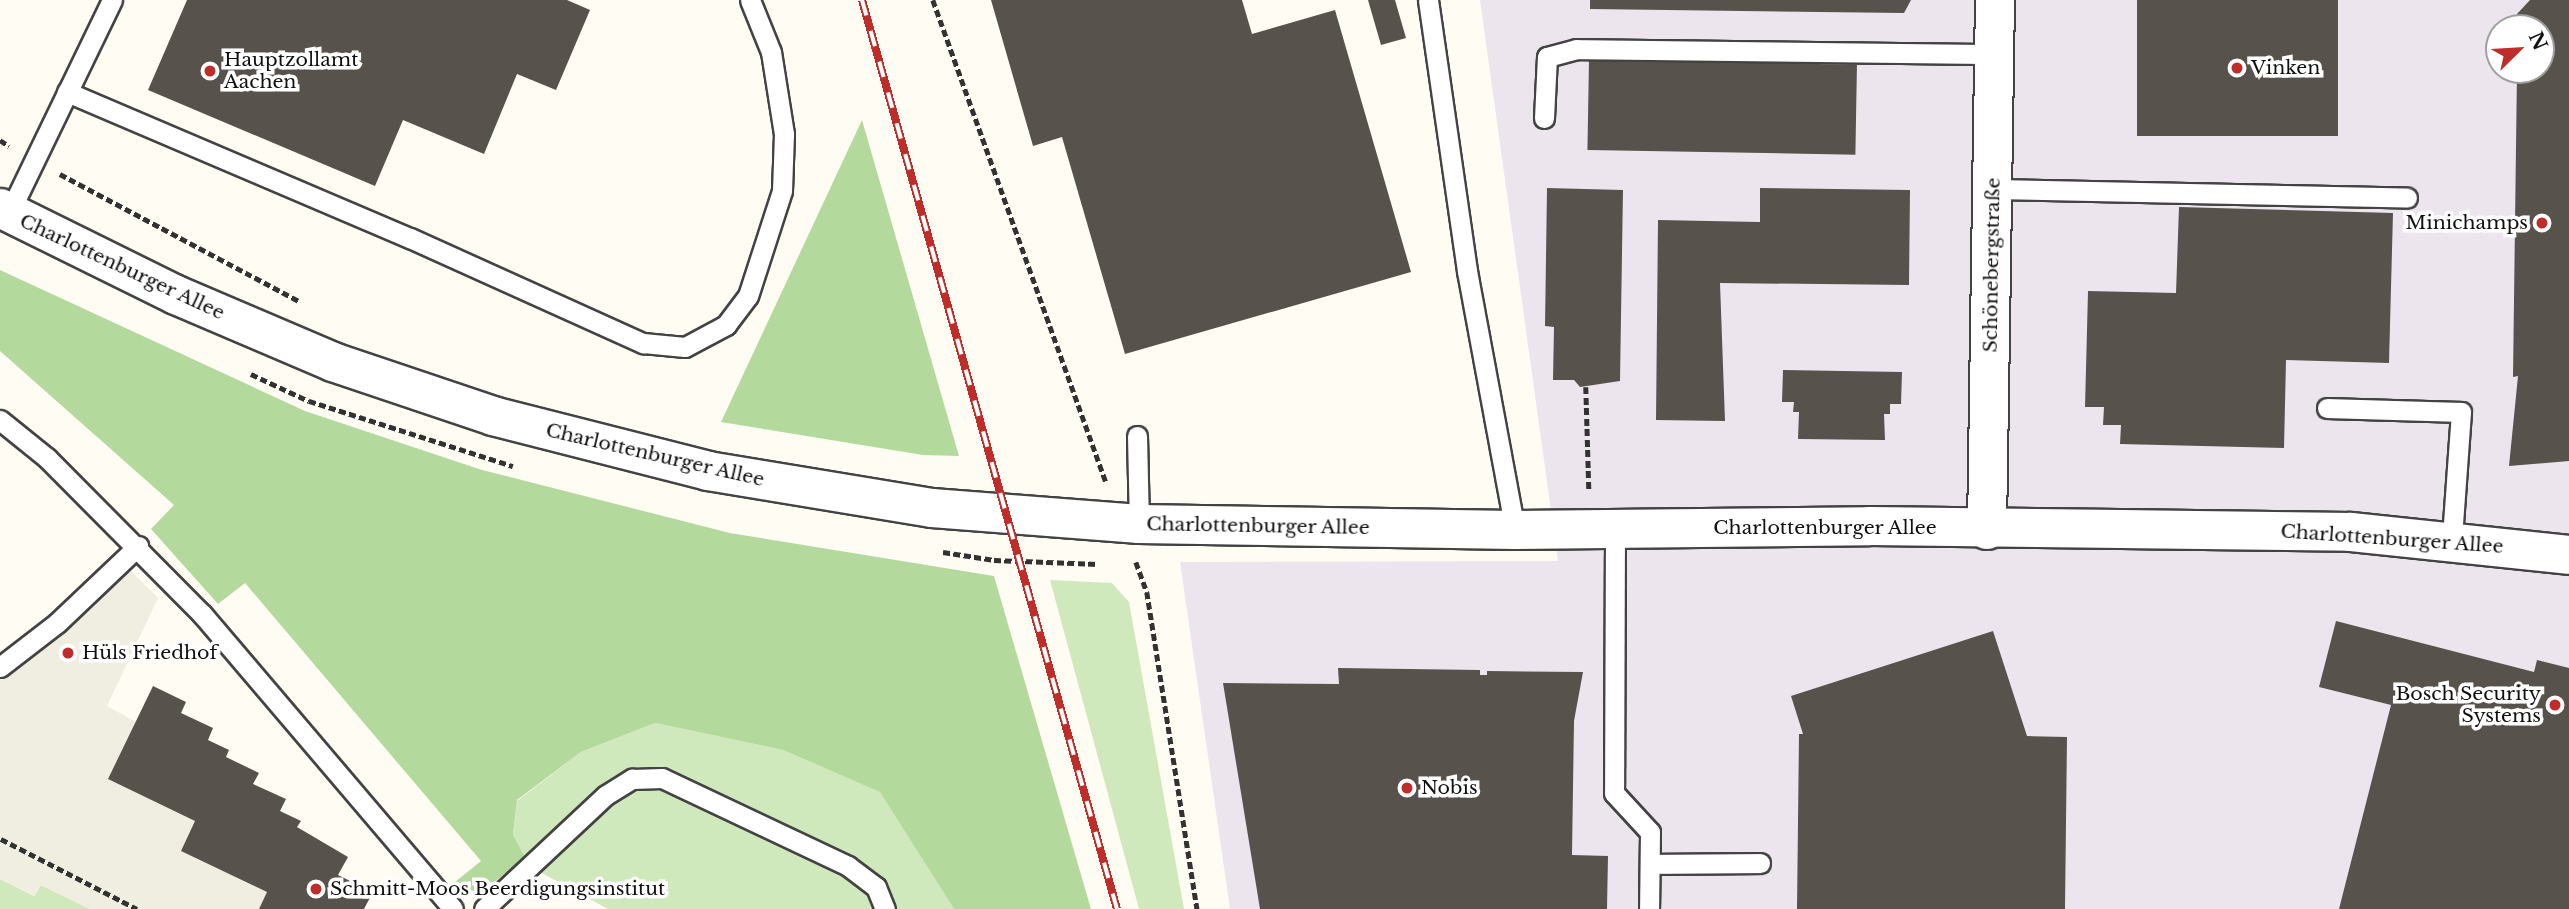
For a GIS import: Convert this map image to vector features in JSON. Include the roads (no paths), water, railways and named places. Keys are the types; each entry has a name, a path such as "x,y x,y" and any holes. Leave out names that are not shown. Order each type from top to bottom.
{"street":[{"name":"Schönebergstraße","path":"1987,530 1996,0"},
{"name":"Charlottenburger Allee","path":"4,210 176,295 333,362 493,416 721,473 932,508 1130,523 1516,530 2271,531 2452,540 2569,555"}],"lane":[{"path":"4,210 34,160 112,0"},
{"path":"68,92 643,343 685,347 726,325 748,296 782,191 784,134 771,52 750,0"},
{"path":"1427,0 1467,271 1516,530"},
{"path":"1544,118 1547,58 1576,49 1995,54"},
{"path":"1993,189 2407,198"},
{"path":"2327,408 2461,412 2452,540"},
{"path":"0,420 138,546 202,614 453,909"},
{"path":"1130,523 1137,436"},
{"path":"1603,529 1614,793 1650,832 1649,909"},
{"path":"0,667 57,623 138,546"},
{"path":"484,909 606,795 632,779 662,778 848,866 876,887 886,909"},
{"path":"1650,863 1760,863"}],"railway":[{"path":"862,0 1117,909"}],"place":[{"name":"Vinken","path":"2237,68"},
{"name":"Hauptzollamt Aachen","path":"210,71"},
{"name":"Minichamps","path":"2542,223"},
{"name":"Hüls Friedhof","path":"68,653"},
{"name":"Bosch Security Systems","path":"2555,705"},
{"name":"Nobis","path":"1407,788"},
{"name":"Schmitt-Moos Beerdigungsinstitut","path":"316,889"}]}
